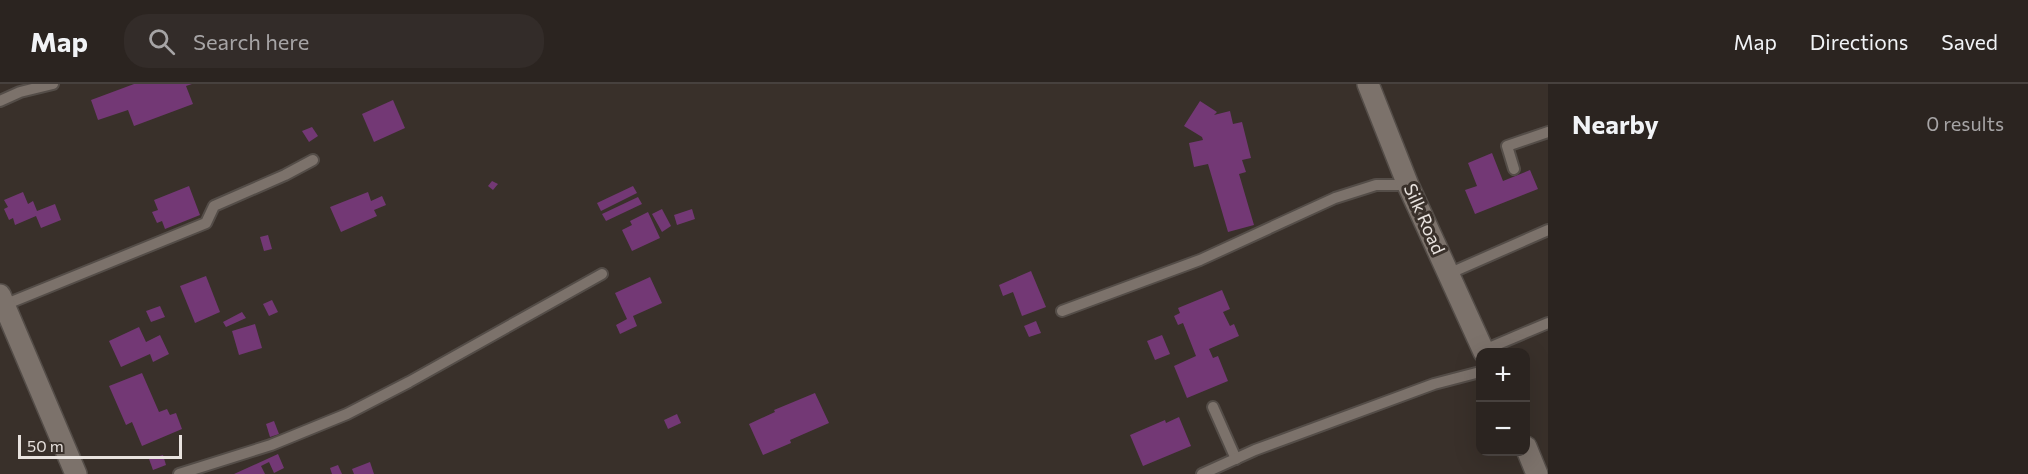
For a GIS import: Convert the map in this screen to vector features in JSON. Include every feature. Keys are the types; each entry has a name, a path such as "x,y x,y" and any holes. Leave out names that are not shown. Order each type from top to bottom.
{"street":[{"name":"Silk Road","path":"1368,84 1408,185 1483,348"},
{"path":"2,300 76,474"},
{"path":"1530,456 1537,474"}],"lane":[{"path":"0,100 20,92 53,84"},
{"path":"1514,168 1507,146 1548,132"},
{"path":"2,300 206,223 214,206 285,175 313,160"},
{"path":"1062,311 1200,260 1335,198 1376,185 1408,185"},
{"path":"1448,274 1548,230"},
{"path":"179,474 271,445 347,414 602,274"},
{"path":"1491,348 1548,323"},
{"path":"1202,474 1255,450 1434,384 1476,373"},
{"path":"1213,408 1236,459"}],"building":[{"path":"134,84 192,84 186,86 193,104 134,126 128,110 98,120 91,100"},
{"path":"393,100 405,128 374,142 362,114"},
{"path":"1200,101 1217,112 1214,115 1230,111 1233,124 1242,122 1251,158 1242,160 1246,172 1239,174 1254,225 1228,232 1208,164 1194,167 1189,143 1203,140 1202,137 1184,126"},
{"path":"312,127 318,136 309,142 302,131"},
{"path":"1492,153 1503,181 1530,170 1538,189 1475,214 1465,190 1477,186 1468,163"},
{"path":"492,181 498,184 493,190 488,186"},
{"path":"189,186 200,215 165,229 162,221 157,223 152,212 158,210 154,200"},
{"path":"633,186 637,193 601,211 597,203"},
{"path":"23,192 28,204 33,201 37,211 55,204 61,220 41,228 36,216 15,225 13,218 9,220 4,209 8,207 4,200"},
{"path":"368,192 371,201 382,196 386,205 374,210 377,216 341,232 330,207"},
{"path":"638,197 642,204 606,221 602,214"},
{"path":"662,209 671,226 662,232 652,214"},
{"path":"692,209 695,219 677,225 674,215"},
{"path":"648,212 660,238 632,251 622,230 632,225 630,221"},
{"path":"268,235 272,249 264,251 260,237"},
{"path":"1031,271 1046,307 1022,316 1013,292 1003,296 999,285"},
{"path":"206,276 220,312 195,323 180,286"},
{"path":"650,277 662,303 633,316 637,326 620,334 616,325 627,319 615,293"},
{"path":"1222,290 1230,309 1223,312 1230,326 1234,324 1239,336 1209,349 1213,358 1218,356 1228,381 1187,398 1174,366 1196,356 1183,323 1178,325 1174,316 1180,313 1178,308"},
{"path":"272,300 278,312 269,316 263,304"},
{"path":"160,306 165,317 151,322 146,311"},
{"path":"242,312 246,318 226,327 223,322"},
{"path":"1036,321 1041,333 1029,337 1024,326"},
{"path":"255,324 262,348 239,355 232,331"},
{"path":"139,327 146,342 160,335 169,354 153,362 150,354 121,367 109,341"},
{"path":"1162,335 1170,354 1155,360 1147,341"},
{"path":"142,373 159,412 167,409 170,415 176,413 182,429 142,446 132,422 126,425 109,386"},
{"path":"815,393 829,423 763,455 749,424 775,412 774,410"},
{"path":"677,414 681,423 668,429 664,420"},
{"path":"1179,417 1191,446 1143,466 1130,435 1165,420 1166,423"},
{"path":"274,421 279,434 270,437 266,424"},
{"path":"278,454 284,468 274,473 269,462 261,466 265,474 234,474"},
{"path":"163,455 166,465 153,470 149,459"},
{"path":"370,462 374,474 354,474 352,469"},
{"path":"338,465 342,474 332,474 330,468"}]}
